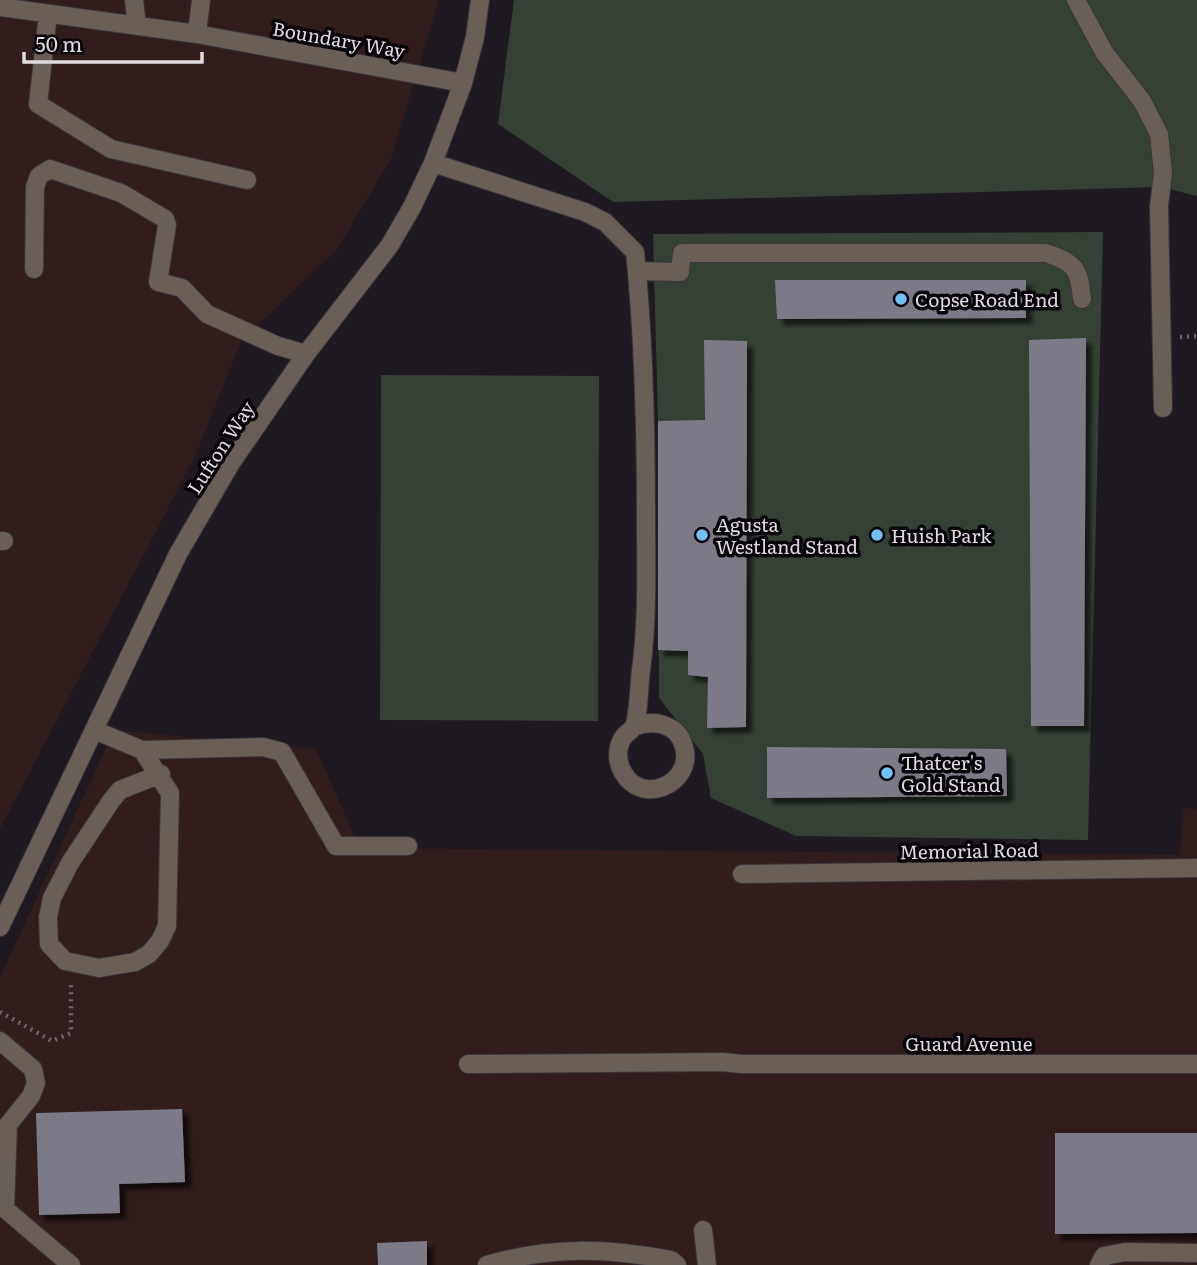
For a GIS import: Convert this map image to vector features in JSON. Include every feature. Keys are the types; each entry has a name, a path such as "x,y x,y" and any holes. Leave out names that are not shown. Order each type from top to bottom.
{"street":[{"path":"134,0 136,26"},
{"path":"197,34 201,0"},
{"name":"Lufton Way","path":"0,927 177,554 231,463 306,354 390,245 433,163 463,83 475,37 480,0"},
{"path":"1076,0 1104,52 1142,101 1159,134 1163,173 1159,206 1163,408"},
{"name":"Boundary Way","path":"0,7 197,34 463,83"},
{"path":"48,14 38,104 111,149 247,180"},
{"path":"433,163 585,212 605,222 635,252 646,375 646,634 633,727"},
{"path":"34,269 35,187 39,176 50,169 121,193 164,219 167,225 158,282 181,288 208,314 278,346 306,354"},
{"path":"637,271 680,272 682,253 1046,253 1068,260 1080,275 1082,299"},
{"path":"94,730 142,750 263,747 282,752 336,846 408,846"},
{"path":"142,750 161,775 170,793 167,926 160,941 149,954 135,962 99,968 65,961 49,944 48,917 52,898 70,863 120,790 161,775"},
{"name":"Memorial Road","path":"743,874 1197,868"},
{"path":"0,1041 33,1069 36,1083 31,1096 8,1125 5,1209 71,1265"},
{"name":"Guard Avenue","path":"468,1064 1197,1064"},
{"path":"702,1230 707,1265"},
{"path":"487,1265 563,1250 616,1250 671,1260 677,1265"},
{"path":"1099,1265 1104,1256 1125,1252 1197,1253"}],"path":[{"path":"0,1012 52,1041 71,1033 71,962"}],"shaded area":[{"path":"0,0 439,0 391,159 338,248 241,342 195,457 0,829"},
{"path":"114,730 316,749 360,848 1180,855 1183,808 1197,809 1197,1265 0,1265 0,977"}],"green space":[{"path":"514,0 1197,0 1197,196 1161,187 613,202 498,124"},
{"name":"Huish Park","path":"1103,232 1088,840 796,836 711,798 703,754 659,698 658,421 653,234"},
{"path":"381,375 599,376 598,721 380,720"}],"building":[{"name":"Copse Road End","path":"775,280 1026,280 1026,318 777,319"},
{"path":"1086,338 1084,726 1031,726 1029,340"},
{"name":"Agusta Westland Stand","path":"704,340 747,341 746,727 707,728 708,677 688,675 688,651 658,650 658,421 705,420"},
{"name":"Thatcer's Gold Stand","path":"767,747 1006,749 1007,796 767,798"},
{"path":"182,1109 185,1182 119,1184 120,1213 39,1215 36,1113"},
{"path":"1055,1133 1197,1133 1197,1233 1055,1234"},
{"path":"427,1241 427,1265 378,1265 377,1243"}],"place":[{"name":"Copse Road End","path":"901,299"},
{"name":"Agusta Westland Stand","path":"702,535"},
{"name":"Huish Park","path":"877,535"},
{"name":"Thatcer's Gold Stand","path":"887,773"}]}
